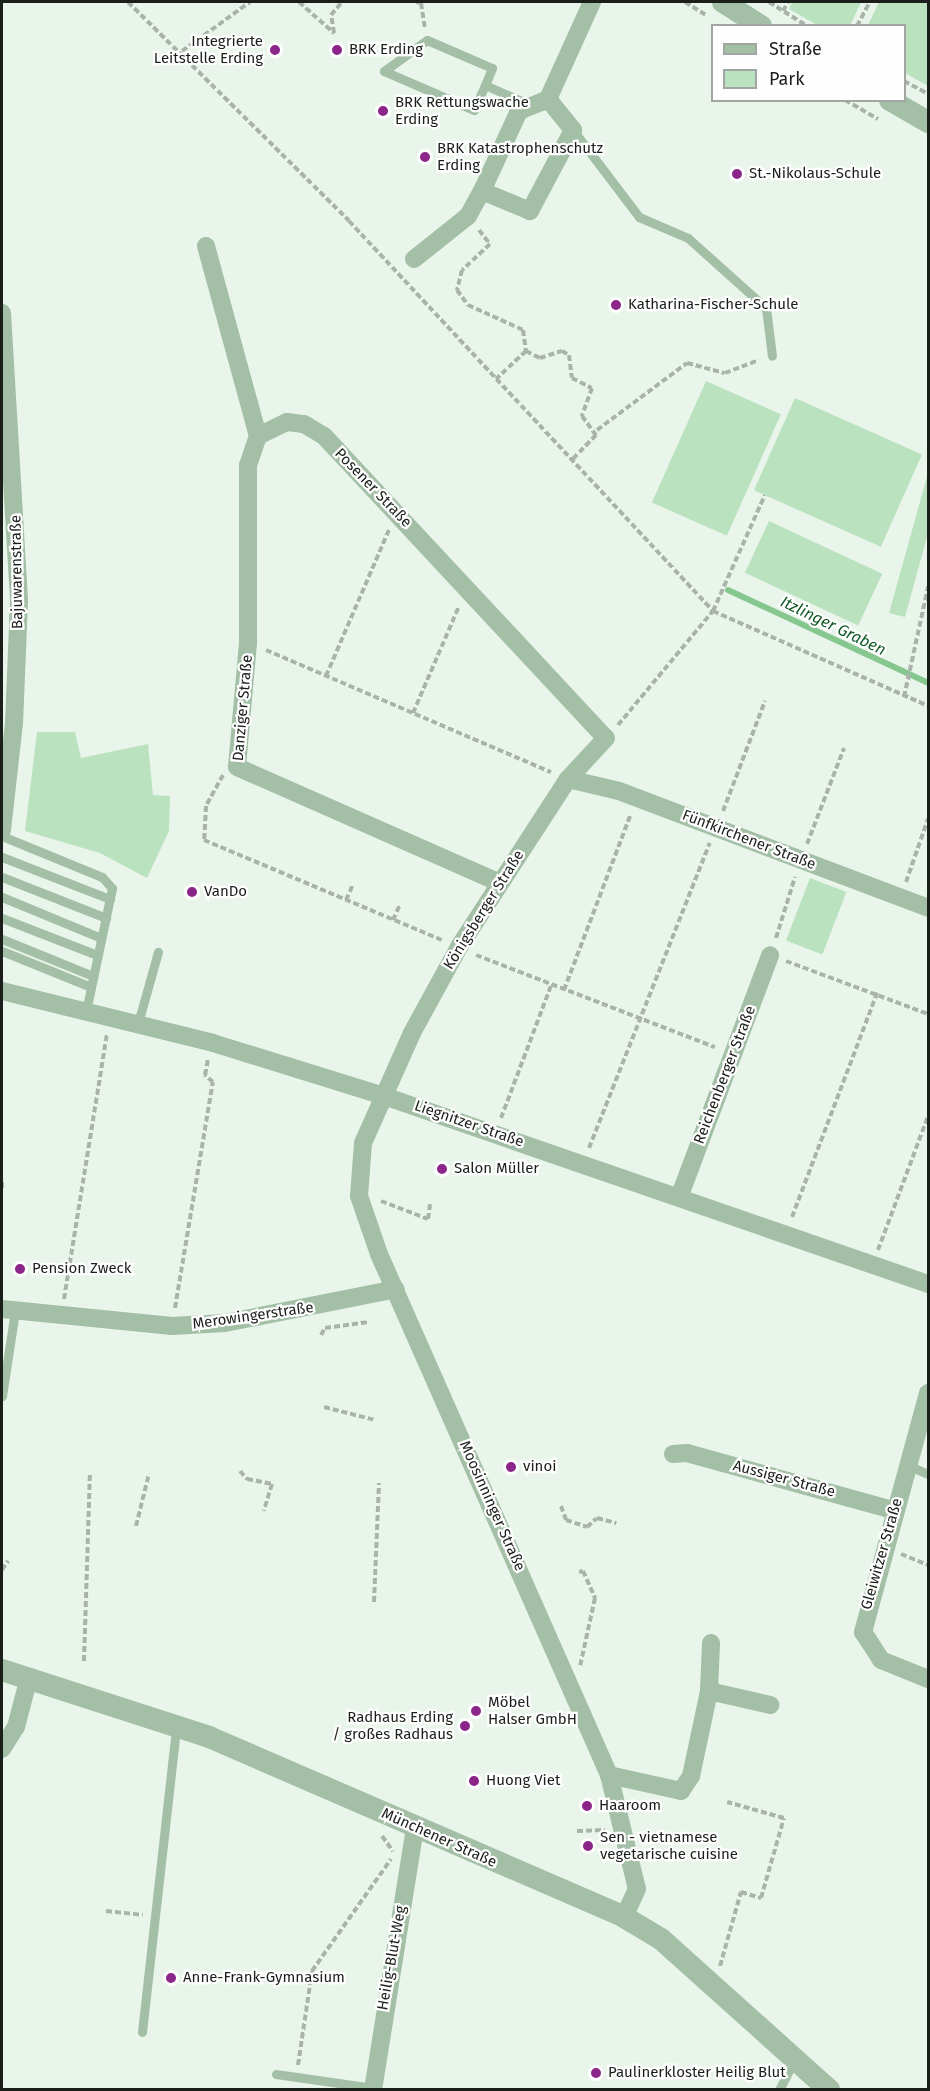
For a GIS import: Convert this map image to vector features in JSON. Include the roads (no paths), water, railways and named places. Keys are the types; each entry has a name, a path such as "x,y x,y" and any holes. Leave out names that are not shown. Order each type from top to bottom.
{"street":[{"path":"548,99 592,2"},
{"path":"716,10 755,24"},
{"path":"414,259 468,216 519,111 528,104 548,99"},
{"path":"482,191 534,210 573,130 548,99"},
{"path":"893,102 928,122"},
{"path":"206,246 258,436"},
{"name":"Bajuwarenstraße","path":"2,313 19,600 14,723 2,830"},
{"name":"Posener Straße","path":"258,436 287,422 316,430 397,512 606,738"},
{"name":"Danziger Straße","path":"258,436 248,465 248,643 237,767 500,883"},
{"name":"Königsberger Straße","path":"381,1095 459,947 568,778 606,738"},
{"name":"Fünfkirchener Straße","path":"568,778 716,828 928,908"},
{"name":"Reichenberger Straße","path":"680,1195 770,955"},
{"name":"Liegnitzer Straße","path":"2,991 138,1023 381,1095 787,1231 928,1284"},
{"name":"Moosinninger Straße","path":"381,1095 363,1143 359,1196 396,1289 609,1775 636,1879 624,1917"},
{"name":"Merowingerstraße","path":"8,1310 172,1326 225,1323 396,1289"},
{"name":"Gleiwitzer Straße","path":"928,1394 865,1609 864,1638 881,1660 928,1679"},
{"name":"Aussiger Straße","path":"674,1454 687,1453 893,1510"},
{"path":"609,1775 681,1791 690,1776 709,1691 711,1643"},
{"name":"Münchener Straße","path":"2,1670 177,1726 624,1917 661,1939 829,2090"},
{"path":"2,1749 16,1726 29,1677"},
{"path":"709,1691 770,1705"},
{"name":"Heilig-Blut-Weg","path":"373,2089 415,1827"}],"lane":[{"path":"427,40 492,68 485,85 474,110 384,71 427,40"},
{"path":"485,85 528,104"},
{"path":"573,130 639,217 688,238 766,309 772,356"},
{"path":"2,836 102,878 112,888 86,1011"},
{"path":"2,857 110,898"},
{"path":"2,877 106,918"},
{"path":"2,897 101,938"},
{"path":"2,918 98,955"},
{"path":"2,939 93,976"},
{"path":"2,951 91,987"},
{"path":"138,1023 158,952"},
{"path":"2,1396 8,1310"},
{"path":"907,1465 928,1474"},
{"path":"142,2032 177,1726"},
{"path":"779,2090 795,2059"},
{"path":"276,2074 373,2089"}],"waterway":[{"name":"Itzlinger Graben","path":"728,590 928,683"}],"place":[{"name":"Integrierte Leitstelle Erding","path":"275,50"},
{"name":"BRK Erding","path":"337,50"},
{"name":"BRK Rettungswache Erding","path":"383,111"},
{"name":"BRK Katastrophenschutz Erding","path":"425,157"},
{"name":"St.-Nikolaus-Schule","path":"737,174"},
{"name":"Katharina-Fischer-Schule","path":"616,305"},
{"name":"VanDo","path":"192,892"},
{"name":"Salon Müller","path":"442,1169"},
{"name":"Pension Zweck","path":"20,1269"},
{"name":"vinoi","path":"511,1467"},
{"name":"Möbel Halser GmbH","path":"476,1711"},
{"name":"Radhaus Erding / großes Radhaus","path":"465,1726"},
{"name":"Huong Viet","path":"474,1781"},
{"name":"Haaroom","path":"587,1806"},
{"name":"Sen - vietnamese vegetarische cuisine","path":"588,1846"},
{"name":"Anne-Frank-Gymnasium","path":"171,1978"},
{"name":"Paulinerkloster Heilig Blut","path":"596,2073"}]}
